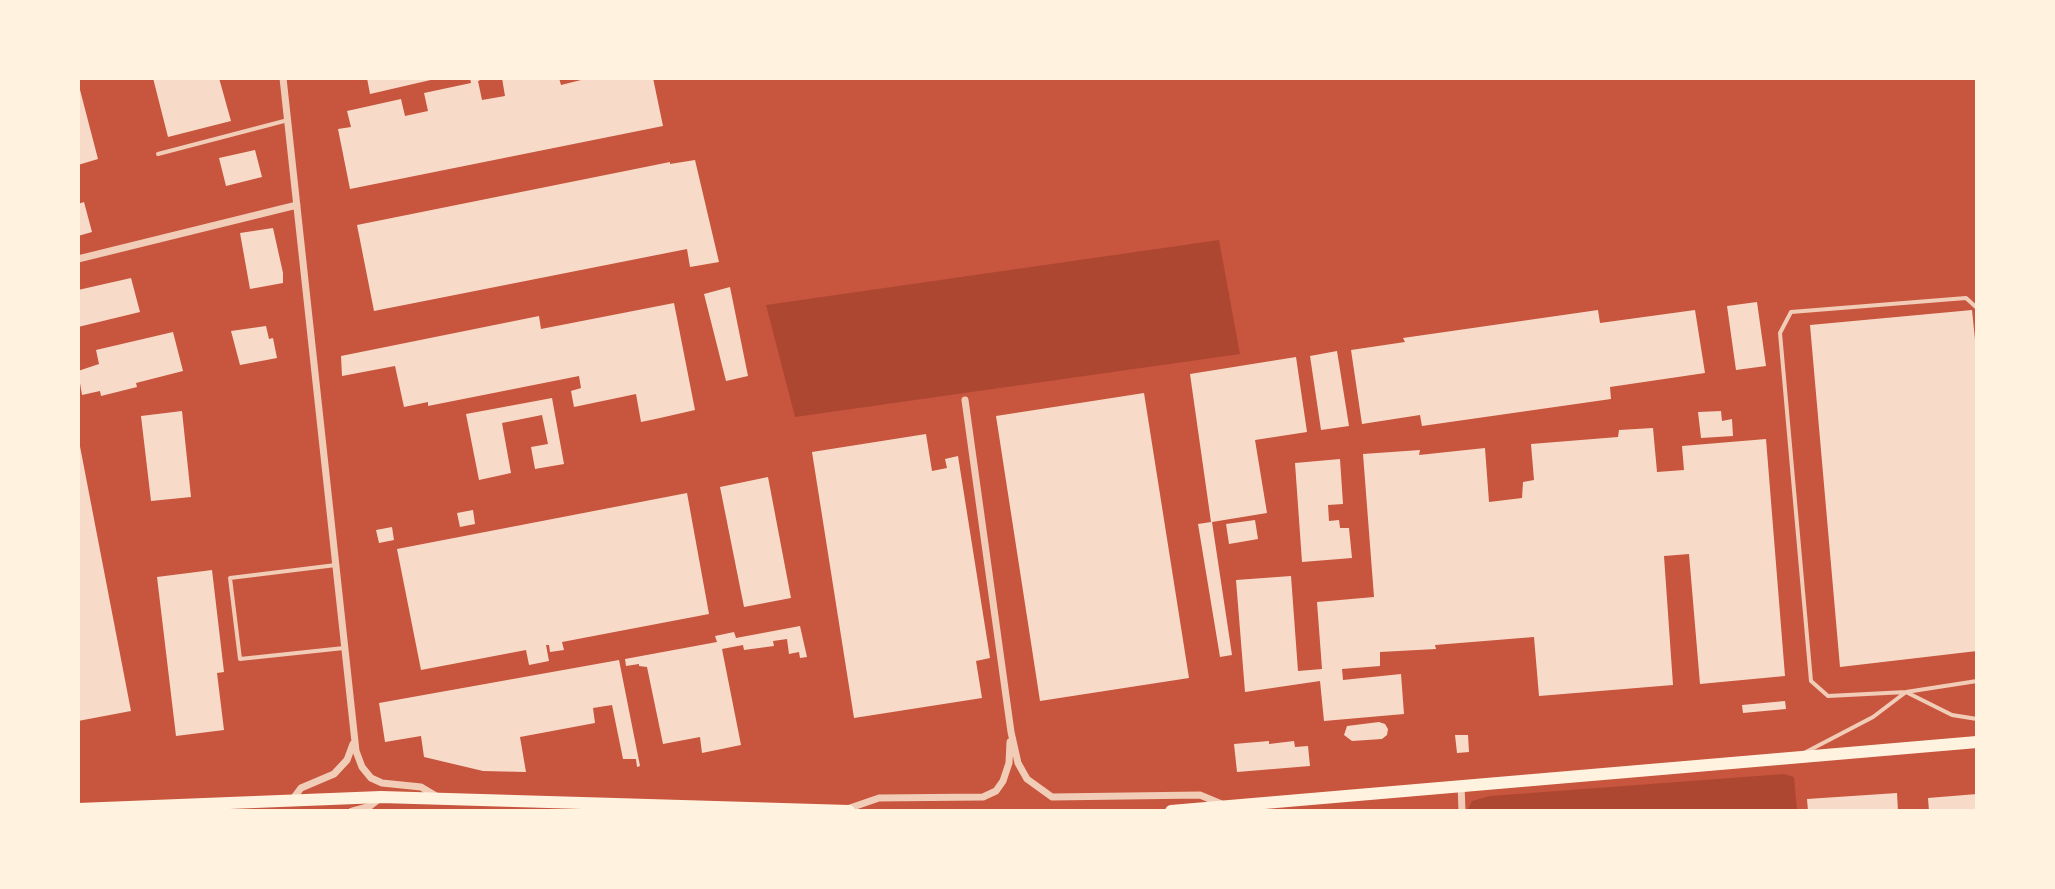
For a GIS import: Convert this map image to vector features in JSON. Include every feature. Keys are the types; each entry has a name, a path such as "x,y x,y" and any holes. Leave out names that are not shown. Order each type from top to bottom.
{"main road":[{"path":"1171,811 1977,742"},
{"path":"78,809 144,809 381,797 845,811"}],"street":[{"path":"283,78 354,738 362,767 371,778 382,783 421,787 438,798"},
{"path":"78,259 297,205"},
{"path":"965,400 1011,732 1018,763 1027,779 1052,797 1200,795 1222,808"},
{"path":"845,811 879,798 983,797 996,791 1009,763 1011,732"},
{"path":"292,800 301,788 326,780 340,769 351,752 354,738"},
{"path":"1461,785 1462,811"},
{"path":"352,811 370,806 381,797"}],"lane":[{"path":"158,154 288,120"},
{"path":"1977,308 1966,298 1791,312 1780,333 1811,681 1828,696 1906,692 1977,681"},
{"path":"336,565 230,578 240,659 344,648"},
{"path":"1906,692 1952,715 1977,719"},
{"path":"1795,758 1873,717 1906,692"}],"shaded area":[{"path":"1219,240 1240,354 795,417 766,305"},
{"path":"1784,774 1794,777 1797,811 1467,811 1472,801 1490,796"}],"building":[{"path":"153,78 219,78 231,121 168,137"},
{"path":"367,78 435,78 435,79 370,94"},
{"path":"470,78 486,78 478,81 482,100 505,96 502,78 559,78 561,85 580,78 653,78 663,126 350,189 338,129 351,127 347,111 401,99 405,116 428,111 424,93 471,83"},
{"path":"78,87 98,159 78,165"},
{"path":"255,150 262,177 226,186 219,158"},
{"path":"695,160 719,262 690,267 687,249 374,311 357,225 670,162"},
{"path":"84,202 92,232 78,236 78,204"},
{"path":"273,228 283,283 250,289 240,233"},
{"path":"131,278 140,312 78,327 78,290"},
{"path":"730,287 748,376 726,381 704,294"},
{"path":"1757,302 1766,366 1736,370 1727,306"},
{"path":"674,303 695,410 660,418 641,422 636,394 574,407 571,391 581,388 579,376 428,406 428,402 404,407 395,366 342,376 341,356 539,316 541,329"},
{"path":"1598,310 1600,323 1695,310 1705,373 1610,387 1611,399 1422,426 1420,415 1362,424 1351,350 1405,342 1403,338"},
{"path":"1972,310 1977,359 1977,651 1840,667 1810,325"},
{"path":"266,326 269,339 273,338 277,358 240,365 231,331"},
{"path":"173,332 183,371 101,396 100,391 82,395 78,371 99,364 96,350"},
{"path":"1337,351 1349,426 1321,430 1310,356"},
{"path":"1296,357 1307,432 1255,440 1267,513 1212,522 1232,655 1220,657 1198,524 1211,522 1190,374"},
{"path":"1144,393 1189,678 1040,701 996,416"},
{"path":"552,398 564,464 535,469 531,447 548,444 542,415 502,423 511,473 479,480 466,414"},
{"path":"182,411 191,497 151,501 141,416"},
{"path":"1721,411 1722,421 1732,419 1733,436 1701,438 1698,412"},
{"path":"1653,428 1657,472 1684,470 1682,446 1766,439 1785,676 1700,684 1689,554 1664,556 1673,685 1539,696 1534,637 1435,645 1436,649 1380,652 1380,666 1342,669 1343,680 1401,674 1404,714 1324,721 1320,681 1245,692 1236,580 1291,576 1298,671 1322,669 1317,602 1374,597 1363,454 1420,450 1419,455 1485,448 1489,502 1522,498 1523,482 1534,480 1531,444 1618,437 1619,430"},
{"path":"926,434 932,471 947,468 945,459 958,456 990,658 976,661 982,698 854,718 812,452"},
{"path":"78,436 131,711 78,721"},
{"path":"1340,459 1343,504 1328,505 1329,521 1339,520 1340,528 1349,528 1352,558 1302,562 1295,463"},
{"path":"768,477 791,598 744,607 720,487"},
{"path":"687,493 709,614 562,642 564,650 550,652 549,645 546,645 549,661 529,665 526,650 421,670 397,549"},
{"path":"473,510 475,524 460,527 457,513"},
{"path":"1255,520 1258,539 1229,544 1226,524"},
{"path":"392,527 394,540 379,543 376,530"},
{"path":"212,570 224,672 217,673 224,730 176,736 157,577"},
{"path":"800,626 807,657 800,658 799,652 789,654 787,639 773,641 774,646 744,650 743,645 722,649 741,745 702,753 700,737 663,744 647,667 639,664 626,666 625,659 717,642 715,636 734,632 736,638"},
{"path":"619,660 640,766 637,767 636,759 623,759 612,705 593,708 595,723 520,737 526,772 483,771 424,757 421,736 385,742 379,703"},
{"path":"1785,701 1786,709 1743,713 1742,705"},
{"path":"1379,722 1388,729 1382,739 1352,741 1344,735 1347,726"},
{"path":"1455,735 1468,735 1469,752 1457,753"},
{"path":"1269,741 1269,744 1294,741 1295,747 1308,746 1310,766 1237,772 1234,744"},
{"path":"1897,793 1898,811 1808,811 1807,799"},
{"path":"1977,794 1977,811 1929,811 1928,798"}]}
